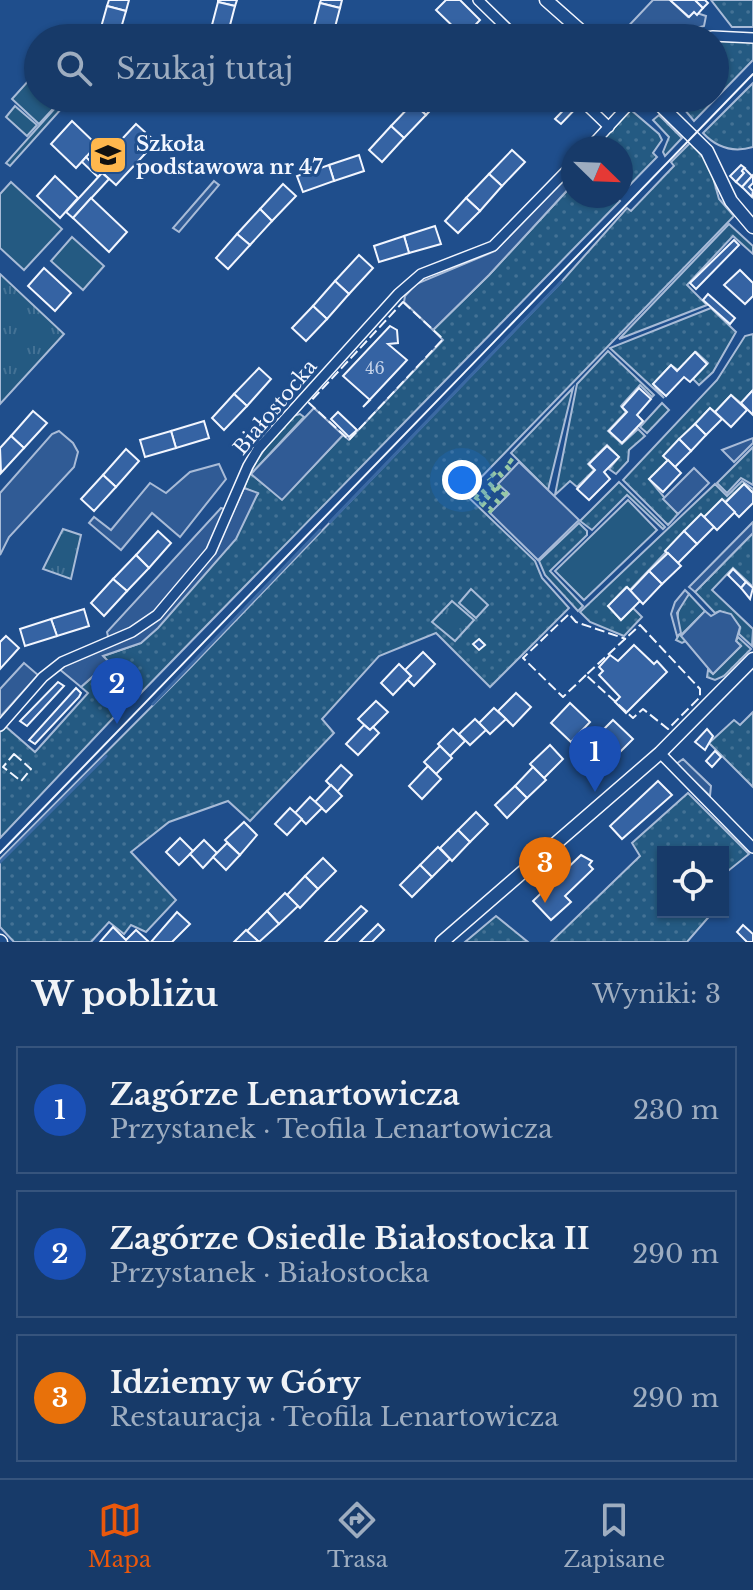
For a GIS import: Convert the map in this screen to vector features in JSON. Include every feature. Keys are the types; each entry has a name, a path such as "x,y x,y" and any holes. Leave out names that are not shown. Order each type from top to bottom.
{"street":[{"path":"478,0 503,24"},
{"path":"546,0 573,24"},
{"path":"729,37 753,38"},
{"path":"593,112 609,127"},
{"path":"600,136 623,112"},
{"path":"667,112 707,151 731,201 753,227"},
{"name":"Białostocka","path":"0,726 43,677 62,662 132,632 157,615 211,551 258,449 398,294 421,274 493,246 561,176"},
{"path":"442,942 660,753 753,659"},
{"path":"660,753 753,848"}],"green space":[{"path":"711,0 753,0 753,27 732,27"},
{"path":"729,41 753,42 753,60 729,85"},
{"path":"753,83 753,147 726,148 703,133 724,112 729,112 729,107"},
{"path":"24,86 24,110 12,99"},
{"path":"15,106 37,125 27,136 6,117"},
{"path":"26,112 50,112 39,124"},
{"path":"52,112 58,112 10,166 6,163"},
{"path":"629,112 633,112 659,134 662,140 653,153 657,157 633,182 633,136 606,136"},
{"path":"687,112 703,112 694,121"},
{"path":"659,115 682,138 665,156 663,152 669,137 653,120"},
{"path":"690,143 709,163 719,199 734,216 465,494 535,561 542,578 569,608 490,687 436,633 379,656 322,719 334,733 250,821 228,801 169,822 131,852 176,900 146,932 131,925 124,934 109,922 91,942 14,942 0,927 0,859 189,669 563,280 627,208 631,211 674,166 671,162"},
{"path":"11,182 62,229 24,270 0,248 0,194"},
{"path":"561,197 561,208 613,208 135,699 132,698 0,838 0,732 5,726 35,752 88,693 81,687 109,663 103,656 141,643 258,494 244,488 248,477 264,449 293,416 300,414 304,417 251,474 282,499 343,435 349,440 443,340 433,330"},
{"path":"729,224 753,246 753,254 733,236 687,285 707,305 619,339"},
{"path":"72,237 104,266 83,290 51,261"},
{"path":"0,274 64,334 0,404"},
{"path":"711,308 736,332 713,372 699,385 693,379 708,363 696,352 678,370 671,365 653,384 664,398 610,348"},
{"path":"753,334 753,390 741,403 731,395 715,412 710,408 664,456 668,460 649,479 678,514 668,525 623,480 717,380 745,336"},
{"path":"608,351 654,395 652,397 640,385 621,406 626,412 608,431 622,444 638,429 645,436 629,450 628,461 616,474 609,469 619,457 607,445 588,464 594,470 577,487 570,481 555,495 577,384"},
{"path":"573,388 548,490 511,453"},
{"path":"662,403 669,410 647,433 640,427"},
{"path":"753,447 753,485 741,478 727,493 717,483"},
{"path":"742,481 753,489 753,493 744,484 725,502 704,517 701,515 630,590 626,587 608,606 621,620 633,608 642,617 624,636 590,622 580,612 715,484 727,496"},
{"path":"619,482 665,527 663,529 627,495 592,530 580,521"},
{"path":"628,500 657,530 584,600 555,571"},
{"path":"579,523 587,535 550,571 583,606 578,611 545,575 539,561"},
{"path":"63,529 81,535 71,579 43,569"},
{"path":"753,533 753,587 733,568 712,590 753,629 752,646 739,634 740,627 720,611 715,613 695,592"},
{"path":"471,589 488,605 476,618 459,603"},
{"path":"689,594 705,611 681,635 686,641 682,643 676,640 680,633 678,612"},
{"path":"452,601 474,620 455,641 432,622"},
{"path":"738,637 751,649 724,676 715,680 707,677 708,670 713,674 741,646 736,641"},
{"path":"753,712 753,787 709,743 734,720 740,725"},
{"path":"688,793 749,854 729,870 729,846 657,846 657,918 708,918 687,942 551,942 640,856 632,843"},
{"path":"496,916 528,942 465,942"}],"shaded area":[{"path":"653,0 670,0 688,17 694,12 706,16 704,24 630,24"},
{"path":"214,181 219,185 179,232 173,228"},
{"path":"561,182 561,197 433,330 404,302 405,296 416,284 495,251"},
{"path":"314,408 343,435 282,500 251,474"},
{"path":"59,431 78,452 74,467 9,537 0,555 0,493 52,434"},
{"path":"753,438 753,443 734,462 722,450"},
{"path":"519,462 579,520 538,560 490,513 509,494 498,484"},
{"path":"219,464 226,479 180,537 152,513 121,550 89,523 94,517 111,530 150,483 166,493 190,472"},
{"path":"694,468 709,483 678,514 663,499"},
{"path":"244,488 258,493 236,539 158,628 141,643 103,656 109,662 81,687 58,668 110,645 107,632 221,508 233,512"},
{"path":"753,522 753,533 695,592 689,587"},
{"path":"685,590 689,594 677,613 681,633 677,636 671,614 675,602"},
{"path":"705,611 711,616 720,611 731,614 740,627 736,641 741,646 713,674 681,636"},
{"path":"24,663 38,675 0,717 0,689"},
{"path":"683,759 711,786 710,796 676,764"}],"building":[{"path":"109,0 129,0 126,11 107,6"},
{"path":"218,0 237,0 235,6"},
{"path":"321,0 342,0 340,8 320,3"},
{"path":"446,0 460,0 480,20 476,24 451,24 436,10"},
{"path":"670,0 695,0 703,8 697,15 694,12 689,17"},
{"path":"695,0 705,0 708,3 703,8"},
{"path":"218,2 235,6 230,24 212,24"},
{"path":"320,3 340,8 336,24 315,24"},
{"path":"107,6 126,11 122,24 102,24"},
{"path":"404,112 423,112 426,115 404,138 391,126"},
{"path":"562,112 572,112 561,124 555,119"},
{"path":"72,121 97,145 76,168 51,144"},
{"path":"136,124 156,142 116,185 96,167"},
{"path":"391,126 404,138 382,162 369,150"},
{"path":"512,150 525,162 502,186 489,174"},
{"path":"359,155 364,171 334,181 329,165"},
{"path":"86,157 102,173 98,177 82,162"},
{"path":"329,165 334,181 303,192 297,176"},
{"path":"741,165 745,168 744,173 736,182 730,176"},
{"path":"744,168 752,176 742,187 736,182 744,173"},
{"path":"102,173 109,179 73,218 66,212"},
{"path":"489,174 502,186 480,211 466,198"},
{"path":"753,175 753,183 749,187 753,191 752,197 742,187"},
{"path":"55,176 78,198 60,218 37,196"},
{"path":"283,184 296,196 272,221 260,209"},
{"path":"91,198 127,232 109,252 73,218"},
{"path":"466,198 480,211 458,233 445,221"},
{"path":"260,209 272,221 250,245 237,234"},
{"path":"435,226 441,244 409,253 404,236"},
{"path":"237,234 250,245 228,269 216,258"},
{"path":"404,236 409,253 379,262 374,246"},
{"path":"734,240 739,245 696,289 690,283"},
{"path":"359,255 373,268 349,294 335,281"},
{"path":"44,268 71,293 55,311 28,286"},
{"path":"740,270 753,283 753,296 745,304 724,285"},
{"path":"335,281 349,294 327,319 313,306"},
{"path":"708,294 735,318 730,324 703,300"},
{"path":"313,306 327,319 306,341 292,328"},
{"path":"390,326 397,330 398,343 388,344 407,360 370,400 343,376"},
{"path":"695,352 707,364 690,382 684,377 666,396 653,384 671,365 677,371"},
{"path":"259,368 271,379 247,406 234,394"},
{"path":"639,388 651,399 637,415 643,421 622,443 609,431 627,412 622,407"},
{"path":"753,390 753,415 741,403"},
{"path":"234,394 247,406 224,430 212,418"},
{"path":"731,395 747,410 731,427 715,412"},
{"path":"710,408 722,419 706,435 695,424"},
{"path":"33,411 47,423 24,448 11,436"},
{"path":"338,412 357,430 349,437 331,419"},
{"path":"204,421 209,438 176,448 171,431"},
{"path":"695,424 706,435 691,451 679,439"},
{"path":"171,431 176,448 145,457 140,440"},
{"path":"11,436 24,448 1,473 0,448"},
{"path":"679,439 691,451 675,467 663,456"},
{"path":"607,446 619,457 604,472 610,479 589,500 577,489 595,470 589,464"},
{"path":"126,449 139,461 116,487 103,475"},
{"path":"668,460 681,473 663,492 649,479"},
{"path":"103,475 116,487 94,511 81,499"},
{"path":"744,484 753,493 753,503 739,517 725,503"},
{"path":"722,499 735,512 717,530 704,517"},
{"path":"701,514 714,527 697,544 684,531"},
{"path":"158,531 171,543 149,568 136,555"},
{"path":"684,531 697,544 678,563 665,551"},
{"path":"668,553 681,566 662,584 649,571"},
{"path":"136,555 149,568 127,591 113,579"},
{"path":"733,569 746,582 741,588 728,575"},
{"path":"649,571 662,584 643,604 630,591"},
{"path":"113,579 127,591 104,616 91,603"},
{"path":"746,582 753,588 750,599 741,588"},
{"path":"627,587 640,601 621,620 608,606"},
{"path":"84,609 89,626 57,636 51,619"},
{"path":"51,619 57,636 25,646 20,629"},
{"path":"6,636 19,648 0,669 0,642"},
{"path":"479,639 485,645 479,650 473,644"},
{"path":"634,645 667,672 626,713 615,702 620,697 599,675 603,671 599,667 610,655 618,661"},
{"path":"423,652 435,664 414,686 407,679 411,676 405,670"},
{"path":"399,664 411,676 393,695 381,683"},
{"path":"58,682 64,686 27,726 20,721"},
{"path":"76,688 81,693 79,697 35,744 29,740"},
{"path":"516,693 531,707 513,726 498,711"},
{"path":"376,701 388,712 370,730 358,719"},
{"path":"570,703 590,722 571,742 551,723"},
{"path":"494,708 506,719 490,734 479,723"},
{"path":"475,719 486,730 470,745 459,734"},
{"path":"613,720 633,739 600,772 594,766 587,773 580,766 587,759 580,753"},
{"path":"364,725 370,730 373,727 379,733 358,755 346,744"},
{"path":"453,729 465,741 450,756 438,744"},
{"path":"707,729 713,736 705,750 695,742"},
{"path":"550,745 563,759 544,778 530,764"},
{"path":"440,746 452,758 436,774 424,762"},
{"path":"715,751 721,757 712,767 706,761"},
{"path":"341,765 352,775 337,792 326,781"},
{"path":"428,766 441,779 422,799 409,786"},
{"path":"533,767 546,780 527,798 515,786"},
{"path":"658,781 672,795 622,839 610,826"},
{"path":"331,785 342,796 326,812 315,802"},
{"path":"515,786 527,798 507,818 495,805"},
{"path":"310,797 322,808 306,824 295,813"},
{"path":"290,808 302,819 287,835 275,824"},
{"path":"476,812 488,824 470,842 458,830"},
{"path":"244,822 257,835 240,855 225,840"},
{"path":"458,830 470,842 452,861 440,848"},
{"path":"180,838 193,851 179,865 166,852"},
{"path":"204,840 217,853 203,868 190,854"},
{"path":"227,843 240,855 226,870 213,857"},
{"path":"438,847 450,859 432,877 420,865"},
{"path":"581,855 592,861 589,865 593,869 565,896 571,902 551,920 533,901"},
{"path":"323,858 336,871 318,889 305,876"},
{"path":"420,865 432,877 412,897 400,885"},
{"path":"305,876 318,889 300,908 287,895"},
{"path":"285,893 298,906 279,924 267,911"},
{"path":"361,906 367,911 336,942 325,942"},
{"path":"267,911 279,924 259,942 247,931"},
{"path":"177,912 190,924 172,942 151,942"},
{"path":"378,924 384,930 372,942 360,942"},
{"path":"743,925 753,934 753,942 747,942 737,932"},
{"path":"113,927 126,940 136,930 149,942 100,942"},
{"path":"247,931 259,942 234,942"}],"waterway":[{"path":"330,522 561,282"},
{"path":"153,704 320,530"},
{"path":"0,862 106,756"}],"tram line":[{"path":"729,99 753,74"},
{"path":"0,853 716,112"}],"hedge":[{"path":"492,473 497,478 513,463 509,460"},
{"path":"475,496 478,498 493,483 489,478"},
{"path":"497,486 505,493 490,510 482,503 497,486"}],"fence":[{"path":"403,302 443,339 349,440 309,403 403,302"},
{"path":"586,675 563,697 523,658 569,614 576,622 626,639"},
{"path":"640,625 700,689 700,697 668,729 643,709 633,718 586,675 640,625"},
{"path":"14,754 31,769 21,781 3,767 14,754"}],"place":[{"name":"Szkoła podstawowa nr 47","path":"108,155"},
{"name":"Zagórze Osiedle Białostocka II","path":"117,724"},
{"name":"Zagórze Lenartowicza","path":"595,792"},
{"name":"Idziemy w Góry","path":"545,903"}]}
